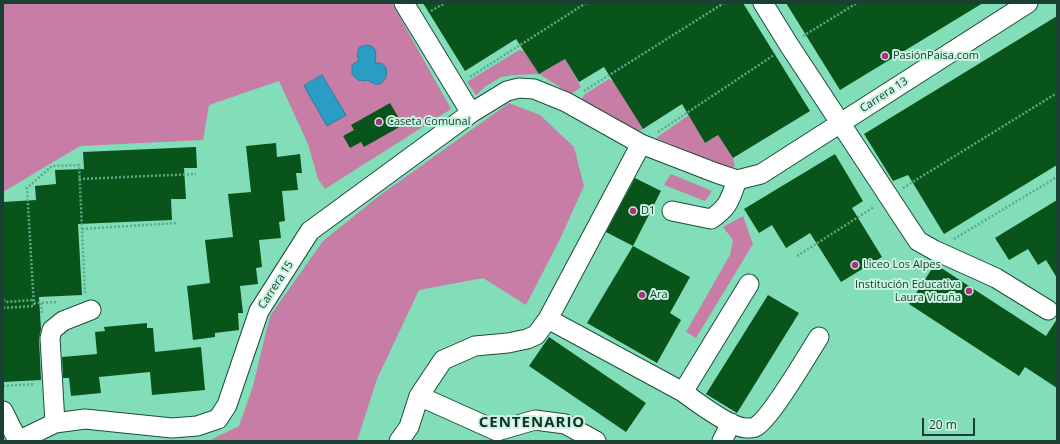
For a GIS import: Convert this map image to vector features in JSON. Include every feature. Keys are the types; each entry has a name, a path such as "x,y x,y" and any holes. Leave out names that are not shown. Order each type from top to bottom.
{"street":[{"path":"404,3 471,113"},
{"path":"763,3 918,241 934,250 996,278 1048,310"},
{"name":"Carrera 13","path":"737,180 761,174 1028,3"},
{"name":"Carrera 15","path":"18,441 55,423 85,419 172,428 197,426 218,419 227,405 259,311 310,231 471,113 507,90 519,88 534,89 566,102"},
{"path":"566,102 641,144 737,180 727,206 711,219 672,211"},
{"path":"399,441 409,426 419,396 443,360 475,346 508,343 527,339 536,335 548,319 641,144"},
{"path":"683,392 749,284"},
{"path":"55,423 50,338 52,330 88,305"},
{"path":"548,319 683,392 708,410 745,429 755,427 764,419 782,395 819,337"},
{"path":"419,396 497,431 535,420 565,424 596,441"},
{"path":"3,411 18,441"},
{"path":"722,441 731,423"}],"path":[{"path":"454,86 586,3"},
{"path":"566,102 724,3"},
{"path":"641,144 789,45 857,3"},
{"path":"797,256 1057,93"},
{"path":"3,308 34,306 27,188 52,166 79,165 88,305"},
{"path":"79,179 196,174"},
{"path":"934,250 1057,177"},
{"path":"82,229 176,223"},
{"path":"3,300 6,302 64,302"}],"shaded area":[{"path":"3,3 392,3 451,109 325,189 318,179 308,144 279,81 209,105 203,140 80,146 3,192"},
{"path":"519,50 524,51 539,74 501,77 486,86 476,95 467,82"},
{"path":"565,59 581,87 571,94 539,74"},
{"path":"609,79 614,82 643,129 638,132 581,100 585,94"},
{"path":"509,103 540,115 574,147 584,186 560,239 526,305 483,278 419,290 377,379 357,441 208,441 239,426 253,386 270,316 323,241 379,196"},
{"path":"689,115 705,143 718,135 733,158 735,166 733,168 722,166 656,138"},
{"path":"671,174 712,191 705,201 664,185"},
{"path":"743,216 753,244 696,338 686,332 730,255 733,240 723,227"}],"water":[{"path":"366,45 373,47 375,51 375,63 381,64 387,71 384,81 380,84 374,84 368,80 358,80 352,74 352,65 359,60 357,56 359,48"},
{"path":"322,75 346,115 327,126 304,86"}],"building":[{"path":"423,3 743,3 810,111 733,158 718,135 705,143 682,104 643,129 604,67 579,82 565,59 539,74 516,39 465,71"},
{"path":"786,3 983,3 840,90"},
{"path":"1057,16 1057,165 944,234 908,175 893,181 864,134"},
{"name":"Caseta Comunal","path":"390,103 403,125 364,147 361,142 350,148 343,136 354,130 351,125"},
{"path":"276,143 277,157 300,154 302,173 296,173 298,190 282,191 285,221 279,222 281,238 259,240 262,267 256,268 258,284 240,286 243,313 238,313 239,330 215,333 215,337 193,340 187,286 210,283 205,240 233,237 228,194 251,192 246,146"},
{"path":"196,147 197,168 184,168 186,199 171,199 172,220 78,224 82,295 39,297 41,329 39,339 41,380 3,382 3,202 36,200 35,186 56,184 55,170 84,169 83,152"},
{"path":"835,154 863,201 852,208 882,257 841,282 810,233 786,248 772,225 759,233 744,209"},
{"name":"D1","path":"635,178 661,191 633,246 606,232"},
{"path":"1057,200 1057,278 1046,260 1038,265 1028,249 1009,260 995,238"},
{"name":"Ara","path":"633,246 690,277 670,313 681,320 657,363 587,323"},
{"path":"935,264 1046,336 1057,319 1057,388 1025,367 1019,376 909,304"},
{"path":"768,295 799,313 737,413 706,394"},
{"path":"147,323 147,328 153,328 155,352 201,347 205,390 152,395 150,372 99,377 101,393 71,396 69,378 63,378 62,357 97,354 95,332 105,331 104,327"},
{"path":"549,337 646,403 626,432 529,366"}],"place":[{"name":"PasiónPaisa.com","path":"885,56"},
{"name":"Caseta Comunal","path":"379,122"},
{"name":"D1","path":"633,211"},
{"name":"Liceo Los Alpes","path":"855,265"},
{"name":"Institución Educativa Laura Vicuña","path":"969,291"},
{"name":"Ara","path":"642,295"}],"district":[{"name":"CENTENARIO","path":"532,423"}]}
